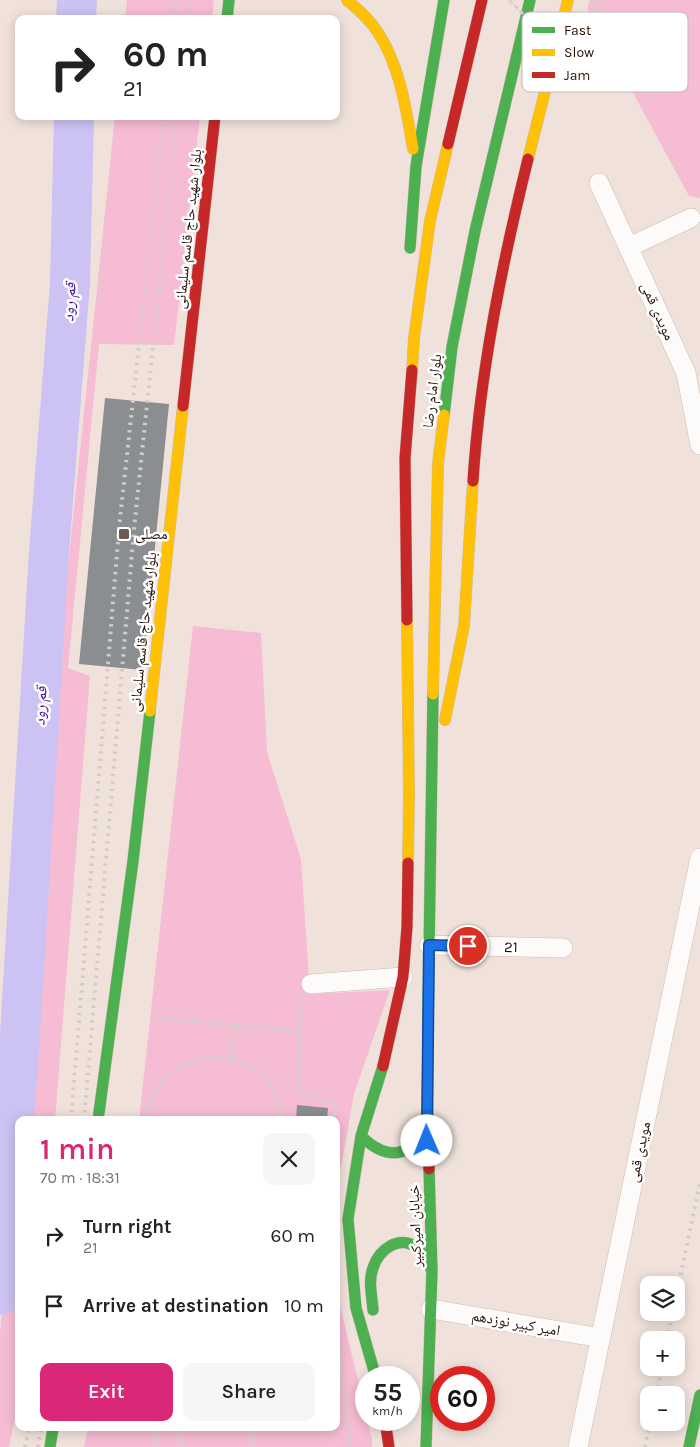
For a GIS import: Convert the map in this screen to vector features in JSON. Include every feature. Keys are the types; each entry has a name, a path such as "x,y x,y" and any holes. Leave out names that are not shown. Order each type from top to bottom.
{"main road":[{"path":"347,0 356,6 381,35 398,74 416,166"},
{"path":"414,338 410,243 416,166 444,0"},
{"name":"بلوار امام رضا","path":"403,977 407,927 409,795 405,458 414,338 430,221 482,0"},
{"path":"570,12 575,0"},
{"path":"227,15 229,1"},
{"name":"بلوار امام رضا","path":"430,795 438,463 452,347 475,231 522,34"},
{"path":"430,795 464,626 474,465 488,348 510,233 545,92"},
{"name":"بلوار شهید حاج قاسم سلیمانی","path":"99,1116 133,861 216,120"},
{"name":"خیابان امیرکبیر","path":"426,1447 432,1271 426,1123 430,795"},
{"path":"372,1366 356,1308 348,1219 361,1136 381,1074 403,977"},
{"path":"361,1136 369,1146 380,1152 392,1154 405,1151 415,1145 423,1134 426,1123"},
{"path":"375,1366 371,1275 375,1262 383,1250 392,1243 403,1242 415,1246 425,1256 432,1271"},
{"path":"689,1447 700,1395"},
{"path":"50,1447 53,1431"},
{"path":"386,1431 389,1447"}],"street":[{"name":"مویدی قمی","path":"599,183 686,373 700,445"},
{"path":"629,247 691,218"},
{"name":"مویدی قمی","path":"578,1447 700,858"},
{"name":"21","path":"429,945 563,948"},
{"path":"311,984 403,977"},
{"name":"امیر کبیر نوزدهم","path":"431,1309 600,1338"}],"path":[{"path":"509,0 522,13"},
{"path":"311,984 300,987 299,1093 336,1103 334,1116"},
{"path":"153,1018 300,1031"},
{"path":"231,1059 236,1025"},
{"path":"146,1116 152,1095 172,1071 186,1063 201,1058 216,1057 231,1059 252,1068 270,1084 277,1097 282,1116"},
{"path":"340,1356 350,1447"},
{"path":"156,1447 158,1431"},
{"path":"172,1431 185,1447"},
{"path":"250,1431 252,1447"}],"shaded area":[{"path":"127,0 214,0 212,15 125,15"},
{"path":"590,0 700,0 700,198 689,196 633,92 688,92 688,12 589,12 587,8"},
{"path":"115,120 200,120 174,345 99,344 68,668 90,676 55,1116 19,1116 54,700"},
{"path":"193,626 261,633 267,752 301,859 310,994 390,990 354,1094 340,1173 340,1116 139,1116"},
{"path":"15,1158 15,1418 9,1447 0,1447 0,1334"},
{"path":"340,1305 355,1368 355,1431 370,1431 372,1447 84,1447 87,1431 340,1431"}],"building":[{"name":"مصلی","path":"105,398 169,404 143,670 79,664"},
{"path":"297,1105 328,1108 327,1116 296,1116"}],"waterway":[{"name":"قم رود","path":"76,15 77,0"},
{"name":"قم رود","path":"0,1295 19,1051 49,552 70,283 74,120"}],"railway":[{"path":"174,15 176,0"},
{"path":"187,15 189,0"},
{"path":"71,1116 119,528 164,120"},
{"path":"84,1116 134,529 177,120"},
{"path":"680,1276 700,1183"},
{"path":"669,1331 671,1321"},
{"path":"658,1386 660,1376"},
{"path":"25,1447 28,1431"},
{"path":"38,1447 41,1431"},
{"path":"645,1447 648,1431"}],"traffic: fast":[{"path":"227,15 229,0"},
{"path":"410,248 416,166 444,0"},
{"path":"527,12 530,0"},
{"path":"444,415 452,347 475,231 522,34"},
{"path":"428,1017 433,694"},
{"path":"99,1116 133,861 150,711"},
{"path":"373,1366 356,1308 348,1219 361,1136 383,1066"},
{"path":"361,1136 381,1150 390,1153 398,1152 407,1149 414,1143 421,1135 427,1123"},
{"path":"426,1447 432,1271 429,1169"},
{"path":"373,1310 372,1273 380,1255 391,1246 397,1243 404,1243 417,1248 432,1271"},
{"path":"689,1447 700,1395"},
{"path":"50,1447 53,1431"}],"traffic: slow":[{"path":"347,0 363,14 385,44 397,73 413,149"},
{"path":"565,12 568,0"},
{"path":"528,159 545,92"},
{"path":"412,370 414,338 430,221 448,144"},
{"path":"150,711 183,406"},
{"path":"433,694 438,463 444,415"},
{"path":"445,720 464,626 473,481"},
{"path":"407,620 408,863"}],"traffic: jam":[{"path":"448,144 482,0"},
{"path":"183,406 215,120"},
{"path":"473,481 481,399 493,318 509,238 528,159"},
{"path":"407,620 405,458 412,370"},
{"path":"383,1066 403,977 407,927 408,863"},
{"path":"428,1017 427,1123 429,1169"},
{"path":"387,1431 389,1447"}],"place":[{"name":"مصلی","path":"124,534"}],"route":[{"path":"427,1141 429,945 468,946"}]}
